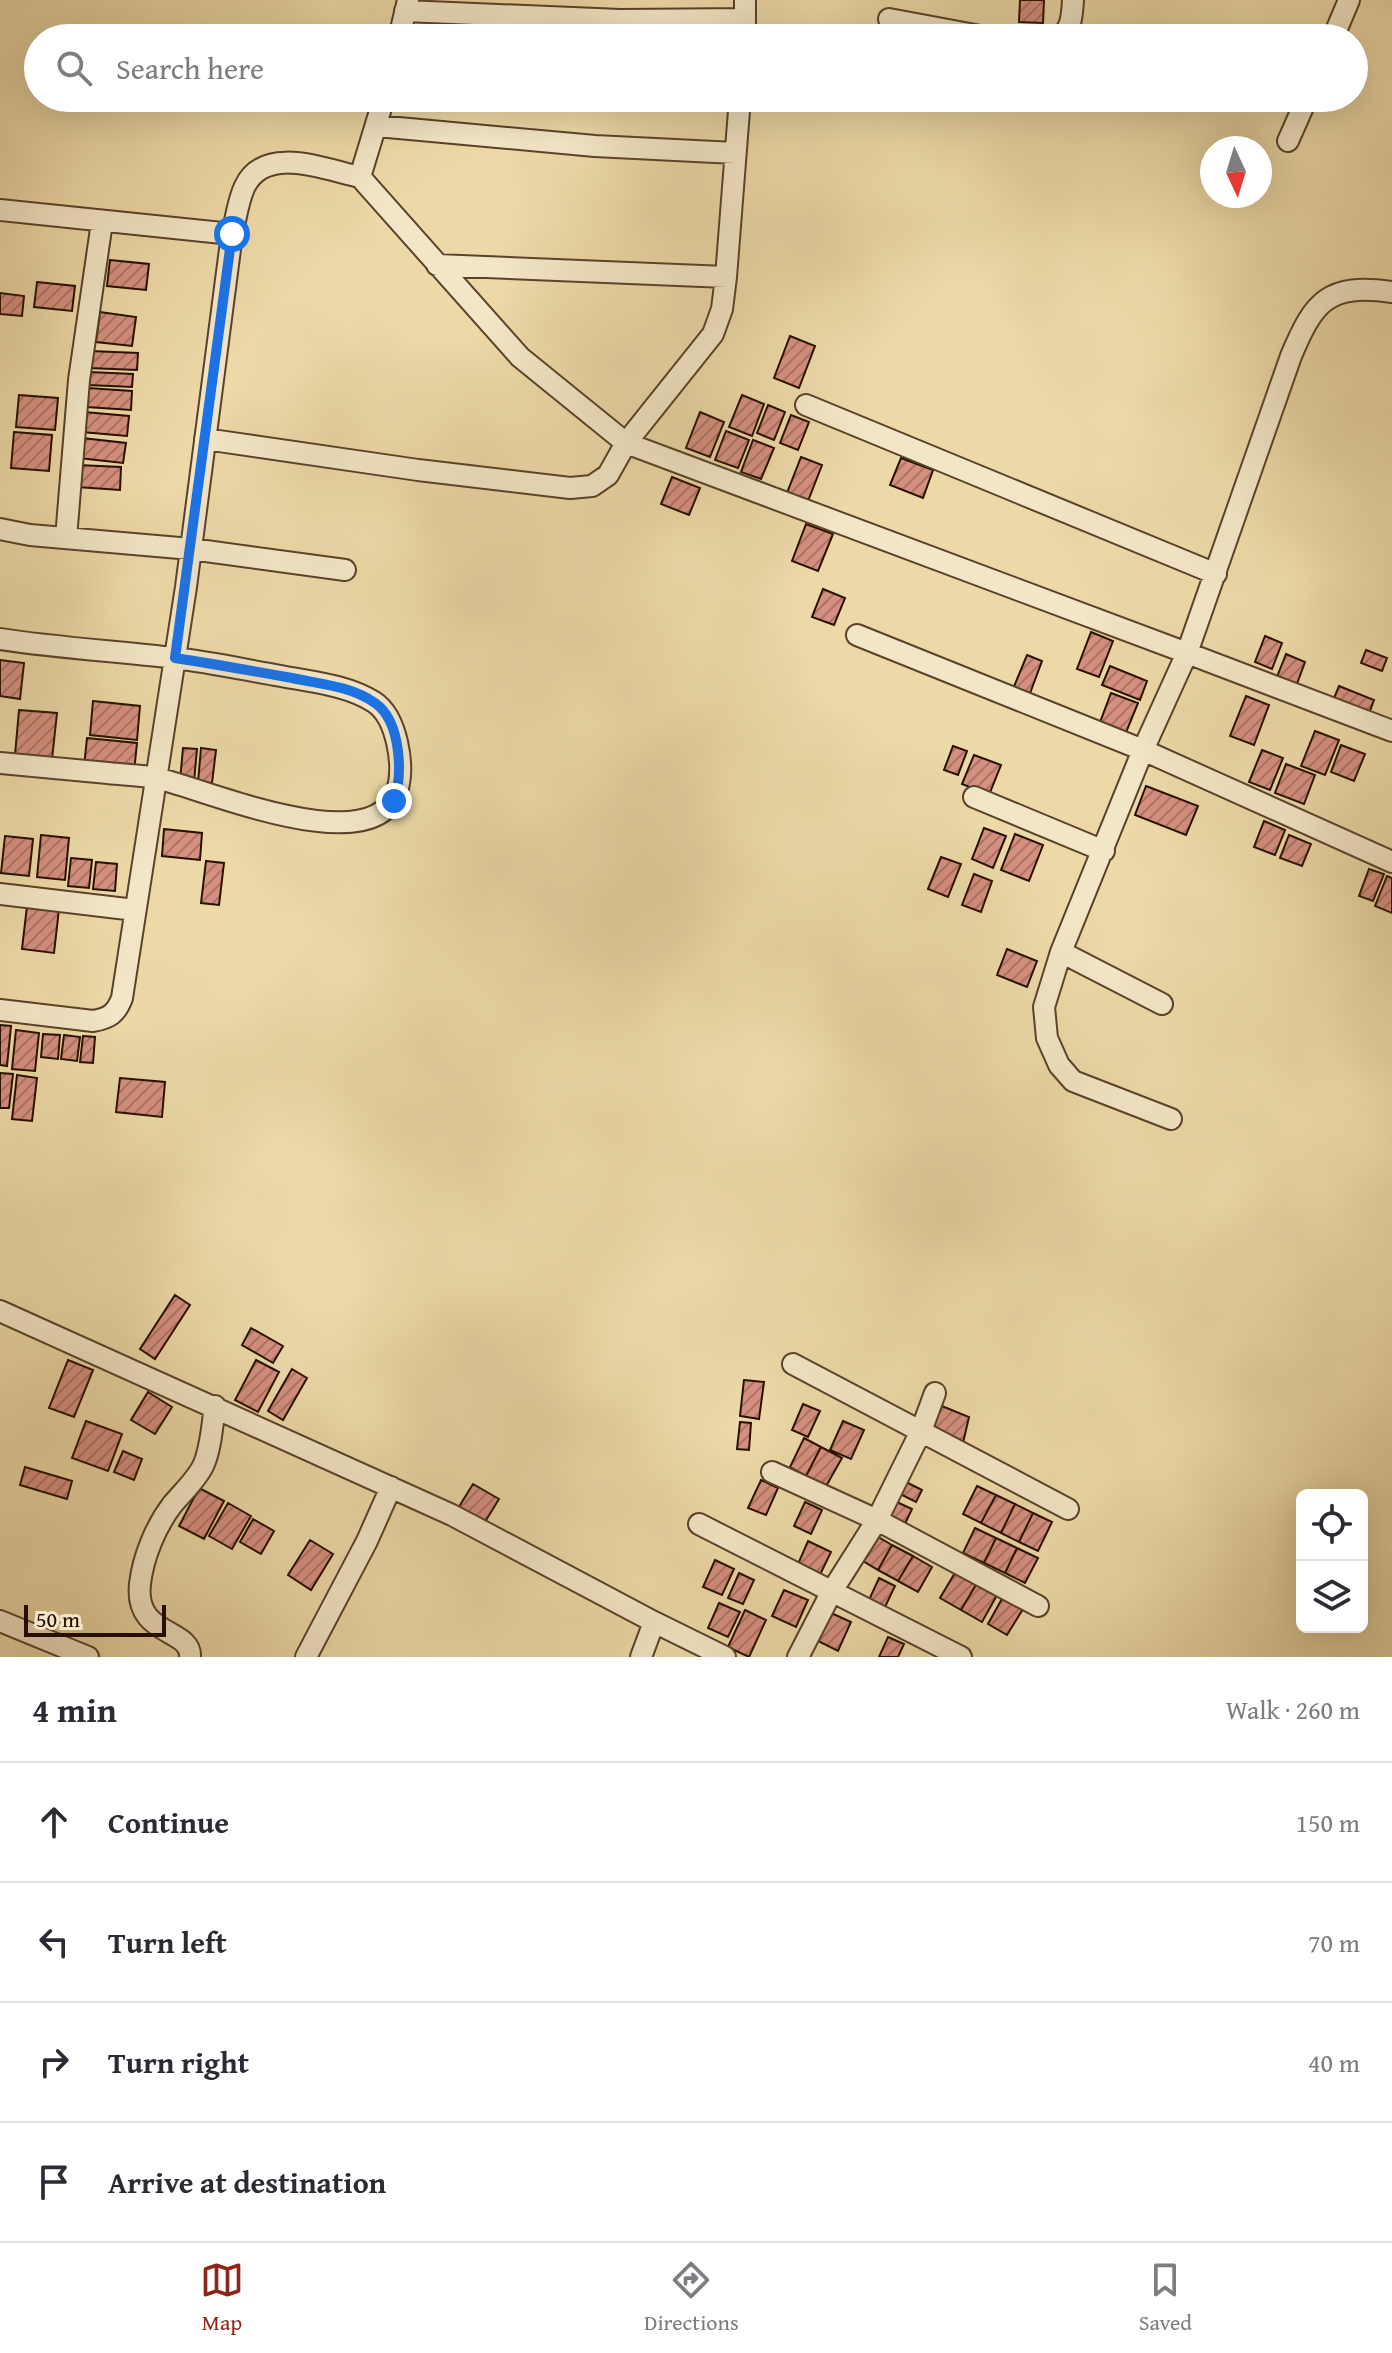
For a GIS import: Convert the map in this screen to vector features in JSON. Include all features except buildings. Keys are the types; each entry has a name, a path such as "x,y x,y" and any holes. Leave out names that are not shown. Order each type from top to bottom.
{"street":[{"path":"1070,24 1073,0"},
{"path":"1339,24 1349,0"},
{"path":"407,6 620,20 745,19"},
{"path":"889,19 916,24"},
{"path":"360,177 380,112"},
{"path":"205,439 418,470 570,488 592,486 608,475 626,443 713,334 722,309 726,277 739,112"},
{"path":"1288,141 1301,112"},
{"path":"377,126 595,146 735,153"},
{"path":"0,1010 93,1021 107,1018 117,1011 122,998 191,549 232,234 244,187 254,171 264,164 283,162 360,177 520,357 626,443 1392,731"},
{"path":"1,215 232,234"},
{"path":"66,538 79,380 102,222"},
{"path":"437,265 726,277"},
{"path":"1171,1119 1073,1081 1059,1065 1047,1038 1044,1007 1061,952 1143,750 1187,653 1306,320 1323,300 1347,291 1392,292"},
{"path":"806,405 1216,574"},
{"path":"0,529 191,549 345,570"},
{"path":"857,635 1143,750 1392,862"},
{"path":"0,639 60,648 175,658 347,689 375,703 391,724 399,758 399,784 394,801 381,812 351,822 304,820 243,806 156,778 0,763"},
{"path":"974,797 1104,851"},
{"path":"0,894 135,910"},
{"path":"1061,952 1162,1004"},
{"path":"0,1311 452,1515 725,1657"},
{"path":"793,1364 1068,1509"},
{"path":"798,1657 832,1591 877,1520 921,1431 935,1393"},
{"path":"190,1657 191,1650 187,1643 148,1620 141,1607 140,1584 153,1537 170,1508 202,1469 215,1406"},
{"path":"772,1472 877,1520 1038,1606"},
{"path":"306,1657 367,1541 391,1487"},
{"path":"699,1524 961,1657"},
{"path":"0,1621 88,1657"},
{"path":"641,1657 654,1622"}],"route":[{"path":"232,234 175,658 347,689 375,703 391,724 399,758 399,784 394,801"}]}
